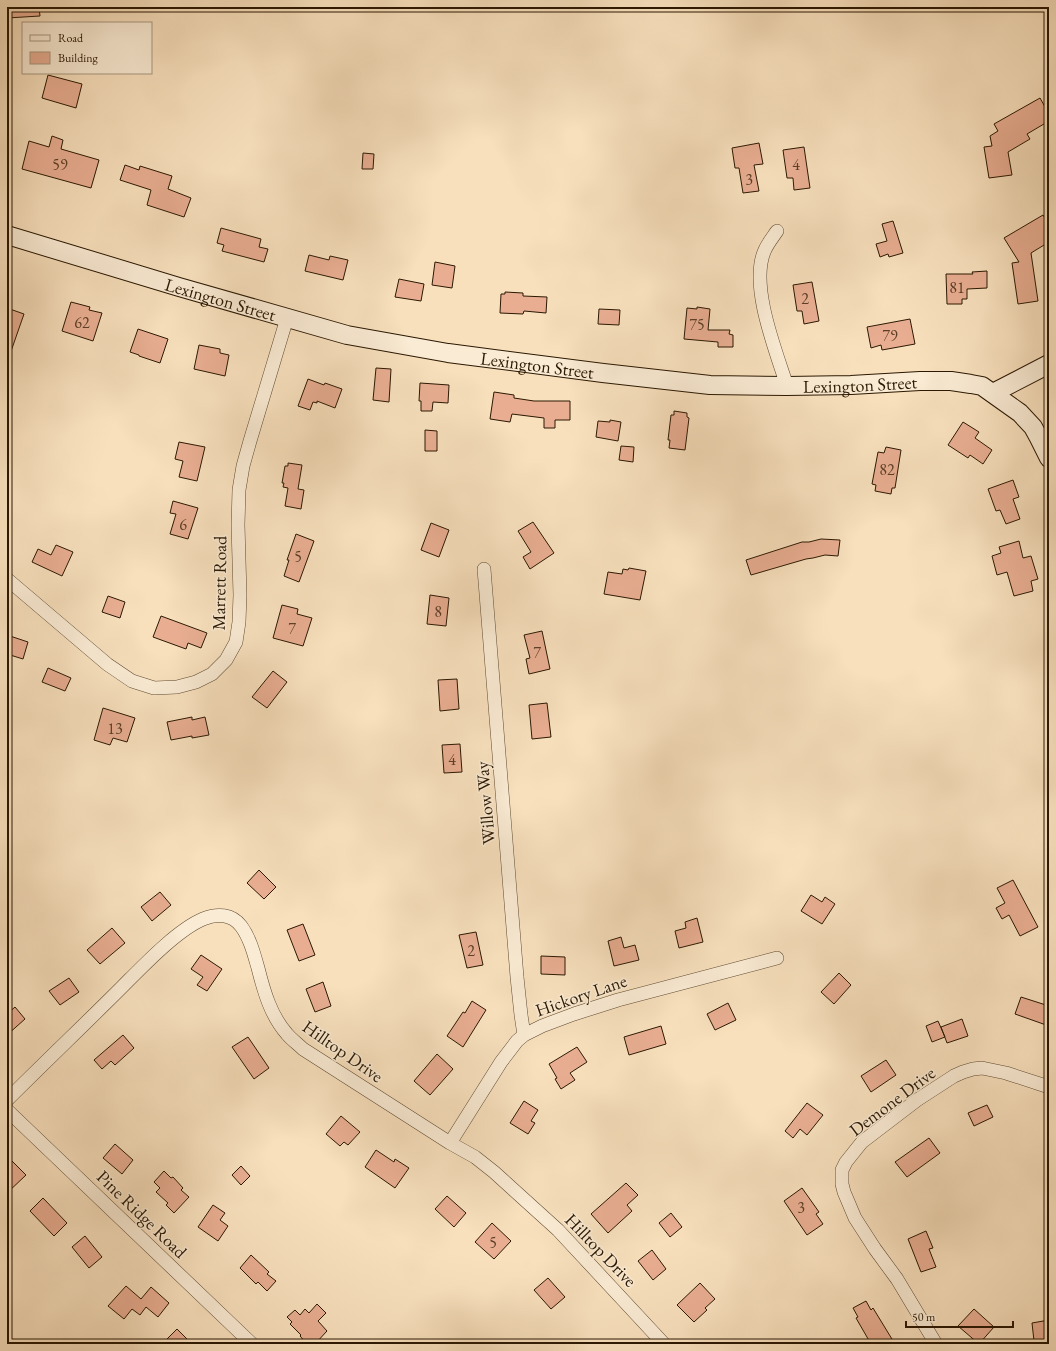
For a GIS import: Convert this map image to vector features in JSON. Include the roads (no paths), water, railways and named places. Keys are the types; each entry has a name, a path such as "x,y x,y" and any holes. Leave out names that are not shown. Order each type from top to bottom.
{"street":[{"path":"777,231 764,252 761,266 761,281 764,312 787,386"},
{"name":"Lexington Street","path":"7,235 179,287 347,335 448,353 710,385 851,385 920,381 951,381 982,386 1020,413 1033,427 1049,458"},
{"name":"Marrett Road","path":"7,579 107,664 132,681 154,688 177,687 196,682 212,674 226,660 236,642 240,622 238,525 239,490 243,466 287,318"},
{"path":"992,393 1049,364"},
{"name":"Willow Way","path":"484,569 517,977 524,1035"},
{"name":"Hilltop Drive","path":"7,1100 140,969 189,926 202,919 213,916 226,916 235,919 242,927 252,948 264,992 279,1024 288,1035 303,1048 450,1143 475,1157 494,1172 558,1230 664,1344"},
{"name":"Hickory Lane","path":"450,1143 501,1062 516,1041 524,1035 542,1026 574,1014 618,1000 777,958"},
{"name":"Demone Drive","path":"936,1344 897,1279 855,1218 844,1192 842,1184 842,1170 846,1162 862,1142 917,1100 954,1076 963,1072 982,1068 1006,1073 1049,1087"},
{"name":"Pine Ridge Road","path":"7,1110 252,1344"}]}
